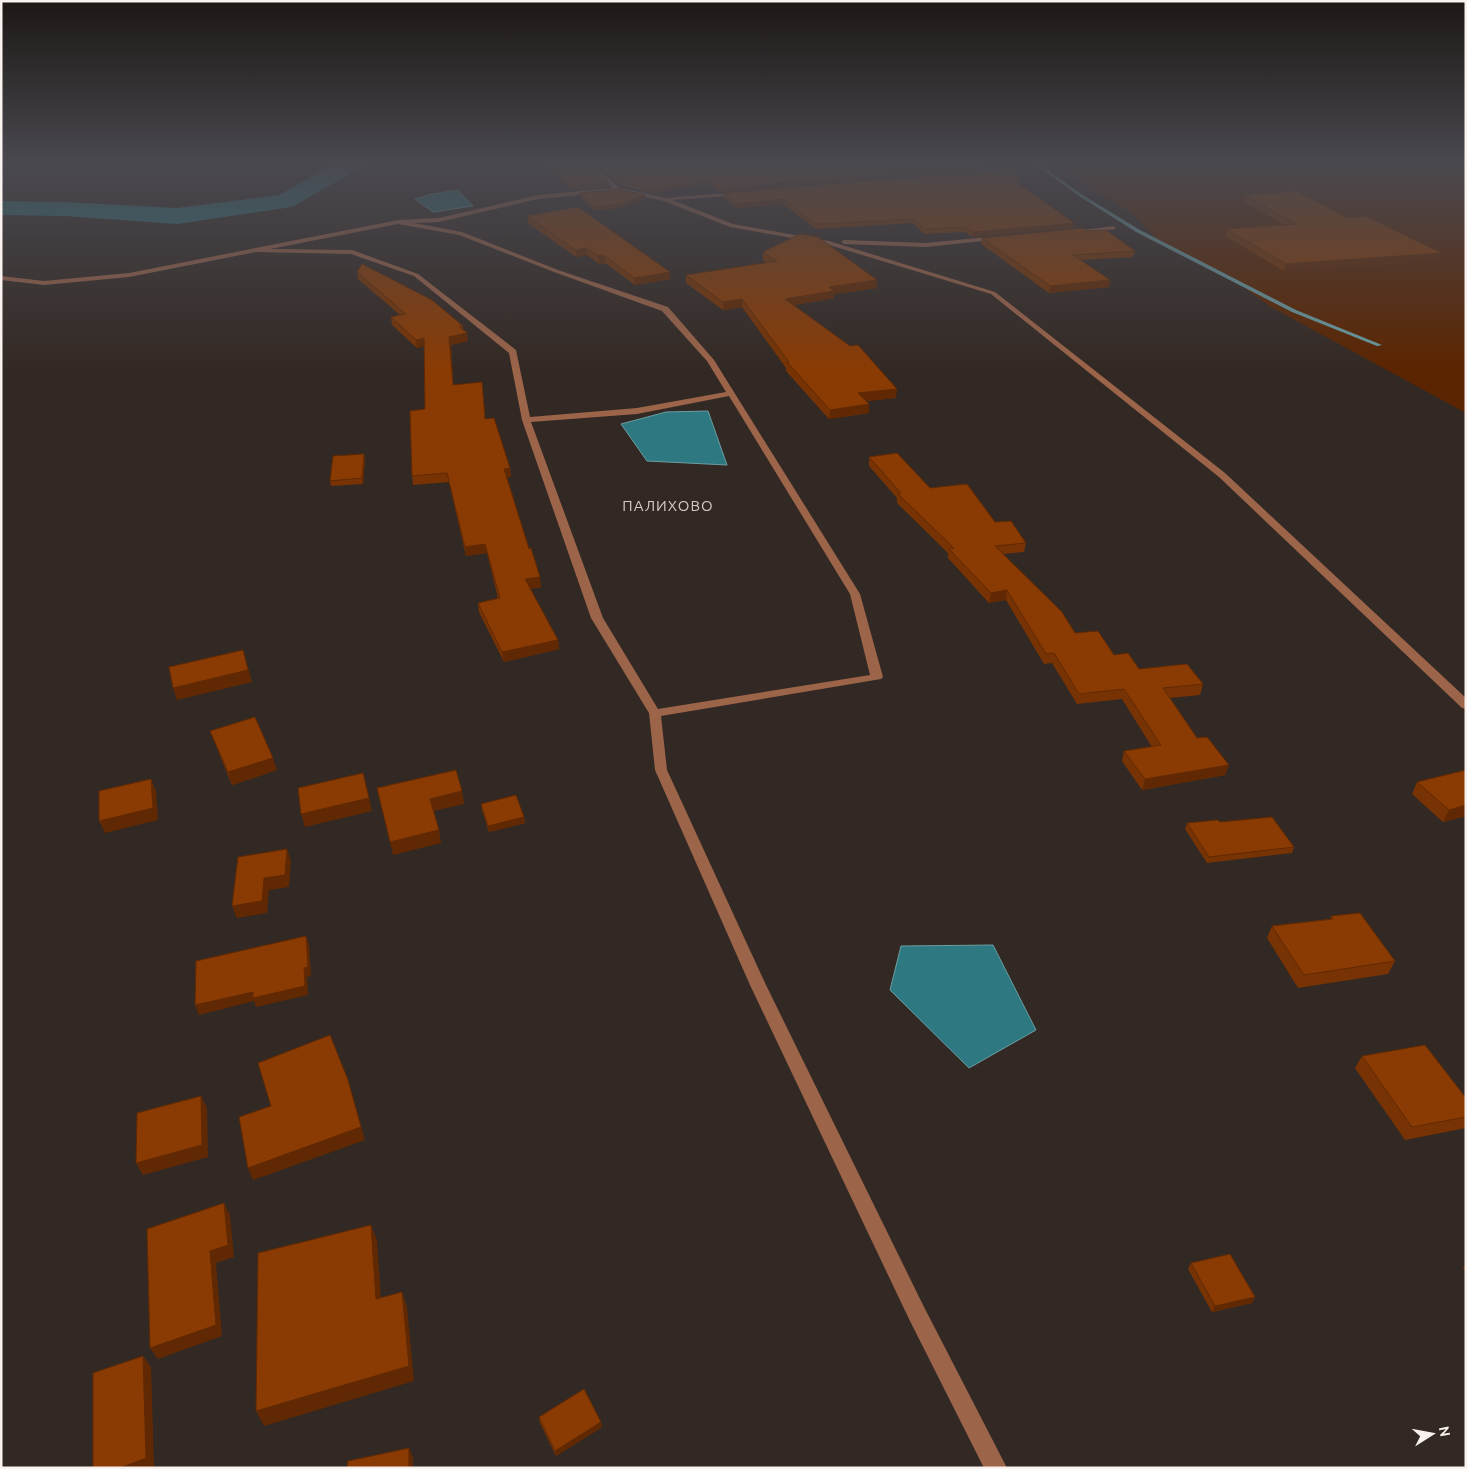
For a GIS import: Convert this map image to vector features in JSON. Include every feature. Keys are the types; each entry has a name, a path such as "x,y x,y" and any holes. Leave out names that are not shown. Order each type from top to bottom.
{"street":[{"path":"1,278 44,283 129,274 259,251 352,232"},
{"path":"452,232 664,309 710,360 855,594 877,677 655,713"},
{"path":"765,232 827,242 993,293 1222,474 1466,705"},
{"path":"1064,232 1070,232"},
{"path":"827,242 926,245 1005,238"},
{"path":"259,251 352,252 416,274 513,352 526,420 597,618 655,713 661,770 754,976 916,1312 996,1468"},
{"path":"526,420 637,410 731,393"}],"shaded area":[{"path":"1150,232 1466,232 1466,413 1269,306 1228,275 1163,245"}],"water":[{"path":"708,411 727,465 647,461 621,424 666,412"},
{"path":"993,945 1036,1030 969,1068 890,990 901,946"}],"building":[{"path":"549,232 613,232 670,272 634,278 604,255 598,256 586,248 576,250"},
{"path":"1047,232 1108,232 1135,251 1073,255 1110,280 1050,286 982,238"},
{"path":"1230,232 1397,232 1442,253 1286,264"},
{"path":"800,234 818,237 877,280 829,287 834,291 785,299 850,346 858,345 897,389 858,393 869,404 830,410 787,362 789,362 742,299 723,302 686,275 777,261 763,252"},
{"path":"362,264 432,300 463,326 459,326 467,333 449,337 453,385 482,382 485,419 494,418 510,468 504,469 529,549 531,548 540,577 525,579 558,640 502,652 478,603 500,598 485,544 465,547 447,473 412,476 410,411 425,409 424,338 416,340 391,317 406,314 357,272"},
{"path":"897,453 930,488 967,484 995,522 1011,521 1026,543 995,546 1062,612 1075,633 1098,631 1114,655 1128,653 1139,669 1187,664 1203,684 1163,688 1197,738 1207,737 1229,765 1145,779 1124,751 1161,745 1124,689 1079,694 1054,653 1046,654 1007,590 991,593 949,549 954,548 898,494 901,493 869,457"},
{"path":"364,454 362,478 330,481 333,456"},
{"path":"243,650 248,670 173,688 169,667"},
{"path":"255,717 273,758 228,772 210,731"},
{"path":"456,770 462,791 430,799 439,830 390,842 377,788"},
{"path":"1466,770 1466,805 1449,810 1417,782"},
{"path":"363,773 369,798 301,814 298,788"},
{"path":"151,779 153,808 99,821 99,791"},
{"path":"516,795 524,817 488,826 481,804"},
{"path":"1272,817 1294,847 1209,857 1187,823 1218,820 1220,822"},
{"path":"287,849 285,875 264,878 262,901 232,906 238,857"},
{"path":"1360,913 1395,961 1304,975 1272,926 1333,919 1331,916"},
{"path":"306,936 308,967 304,968 305,986 253,998 253,992 195,1005 196,961"},
{"path":"330,1035 348,1080 361,1127 248,1168 239,1117 271,1106 258,1063"},
{"path":"1425,1045 1466,1098 1466,1117 1412,1127 1362,1056"},
{"path":"201,1096 202,1145 136,1163 137,1113"},
{"path":"224,1203 228,1245 210,1251 216,1325 150,1348 147,1229"},
{"path":"371,1225 376,1299 402,1292 409,1366 256,1411 258,1253"},
{"path":"1230,1254 1255,1297 1215,1306 1191,1263"},
{"path":"143,1356 146,1458 120,1468 93,1468 93,1373"},
{"path":"584,1389 601,1422 555,1451 539,1417"},
{"path":"409,1448 409,1468 347,1468 348,1461"}],"waterway":[{"path":"1139,232 1294,311 1379,345"}],"district":[{"name":"ПАЛИХОВО","path":"668,505"}]}
